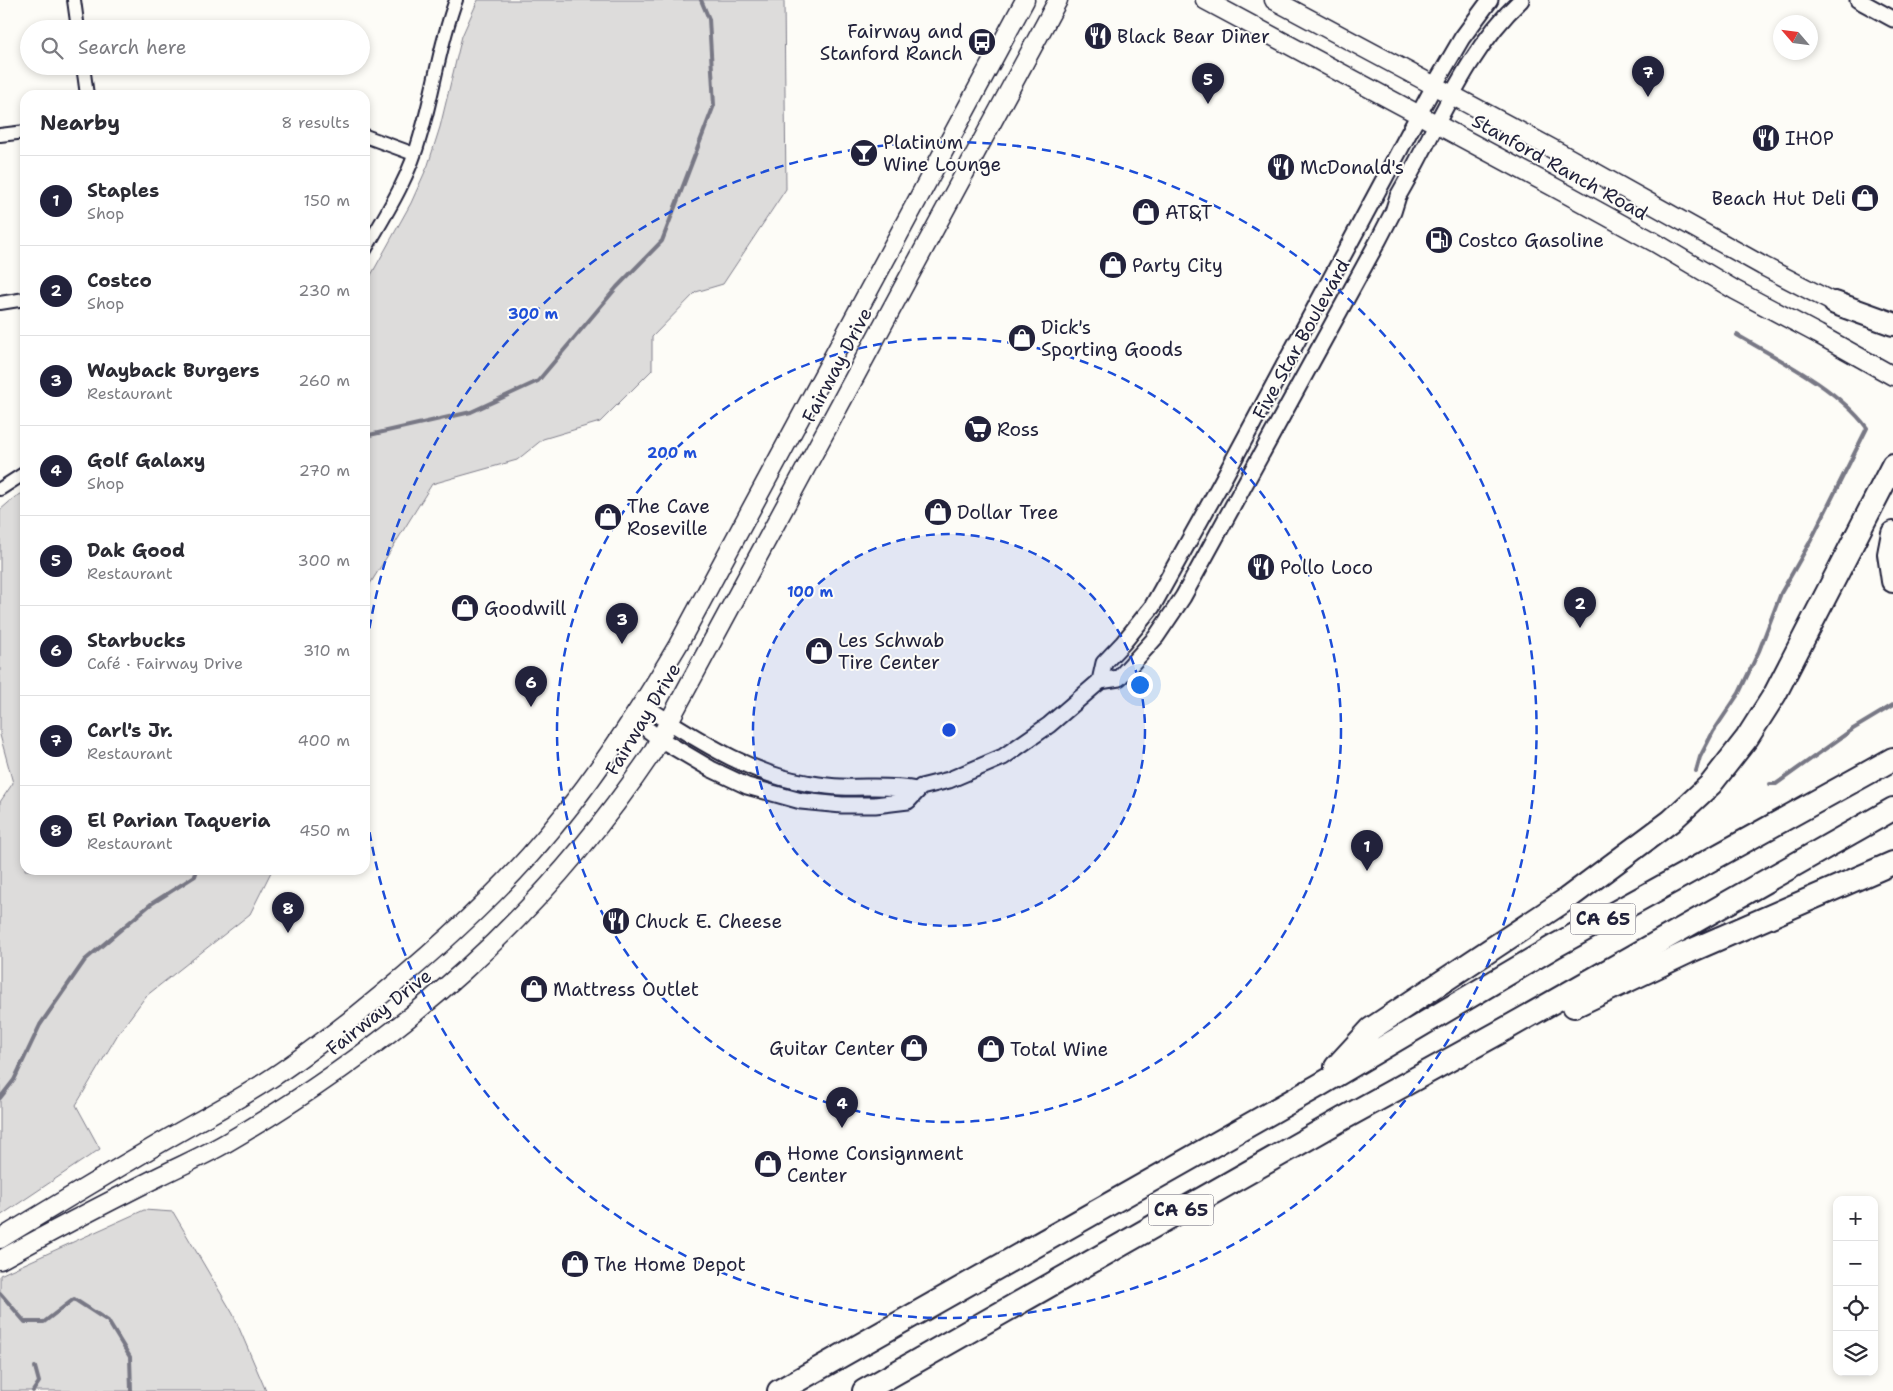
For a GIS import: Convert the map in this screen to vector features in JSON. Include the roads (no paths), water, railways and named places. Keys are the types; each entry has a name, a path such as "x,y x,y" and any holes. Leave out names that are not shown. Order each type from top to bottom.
{"highway":[{"path":"1835,303 1893,324"},
{"path":"1318,1086 1371,1029 1564,901 1664,826 1711,784 1747,738 1775,694 1893,465"},
{"path":"1893,533 1889,554 1893,581"},
{"name":"CA 65","path":"779,1391 1318,1086 1555,946 1893,759"},
{"name":"CA 65","path":"864,1391 1336,1122 1500,1032 1893,809"},
{"path":"1816,896 1893,853"},
{"path":"1500,1032 1541,1020 1563,1011 1688,952 1893,863"}],"main road":[{"name":"Fairway Drive","path":"0,1239 162,1142 257,1088 333,1033 398,981 451,935 530,854 588,783 637,711 678,644 1024,0"},
{"name":"Fairway Drive","path":"5,1257 231,1140 317,1087 402,1025 475,962 547,889 613,808 652,753 1058,0"},
{"name":"Stanford Ranch Road","path":"1205,0 1654,242 1734,290 1893,376"},
{"name":"Stanford Ranch Road","path":"1274,0 1763,266 1893,334"},
{"path":"887,257 912,269"}],"street":[{"path":"74,0 77,20"},
{"path":"370,241 400,187 414,154 427,112 441,45 456,0"},
{"name":"Five Star Boulevard","path":"637,711 660,739 727,777 747,786 801,801 833,805 875,805 908,801 920,788 949,780 1003,757 1050,725 1077,703 1100,681 1104,663 1139,624 1160,591 1434,86 1462,38 1490,0"},
{"name":"Five Star Boulevard","path":"1100,681 1119,678 1156,637 1183,597 1369,257 1393,212 1398,196 1437,124 1488,36 1506,14 1521,0"},
{"path":"1858,0 1893,19"},
{"path":"84,75 86,90"},
{"path":"0,135 20,133"},
{"path":"370,138 414,154"},
{"path":"1348,245 1369,257"},
{"path":"0,303 20,300"},
{"path":"0,489 20,476"},
{"name":"Five Star Boulevard","path":"637,711 669,721 733,759 774,775 804,782 840,787 900,787 917,790"}],"waterway":[{"path":"370,435 471,412 538,381 617,287 662,241 714,105 709,19 701,0"},
{"path":"1696,771 1700,757 1713,732 1739,693 1759,651 1781,593 1810,542 1867,428 1840,400 1824,388 1737,335"},
{"path":"1770,784 1776,784 1853,729 1893,705"},
{"path":"0,1098 14,1080 40,1025 85,960 151,904 195,875"},
{"path":"0,1293 25,1322 44,1322 74,1299 108,1321 130,1357 131,1391"},
{"path":"33,1391 39,1382 35,1367"}],"place":[{"name":"Black Bear Diner","path":"1098,36"},
{"name":"Fairway and Stanford Ranch","path":"982,42"},
{"name":"Carl's Jr.","path":"1648,97"},
{"name":"Dak Good","path":"1208,104"},
{"name":"IHOP","path":"1766,138"},
{"name":"Platinum Wine Lounge","path":"864,153"},
{"name":"McDonald's","path":"1281,167"},
{"name":"Beach Hut Deli","path":"1865,198"},
{"name":"AT&T","path":"1146,212"},
{"name":"Costco Gasoline","path":"1439,240"},
{"name":"Party City","path":"1113,265"},
{"name":"Dick's Sporting Goods","path":"1022,338"},
{"name":"Ross","path":"978,429"},
{"name":"Dollar Tree","path":"938,512"},
{"name":"The Cave Roseville","path":"608,517"},
{"name":"Pollo Loco","path":"1261,567"},
{"name":"Goodwill","path":"465,608"},
{"name":"Costco","path":"1580,628"},
{"name":"Wayback Burgers","path":"622,644"},
{"name":"Les Schwab Tire Center","path":"819,651"},
{"name":"Starbucks","path":"531,707"},
{"name":"Staples","path":"1367,871"},
{"name":"Chuck E. Cheese","path":"616,921"},
{"name":"El Parian Taqueria","path":"288,933"},
{"name":"Mattress Outlet","path":"534,989"},
{"name":"Guitar Center","path":"914,1048"},
{"name":"Total Wine","path":"991,1049"},
{"name":"Golf Galaxy","path":"842,1128"},
{"name":"Home Consignment Center","path":"768,1164"},
{"name":"The Home Depot","path":"575,1264"}]}
